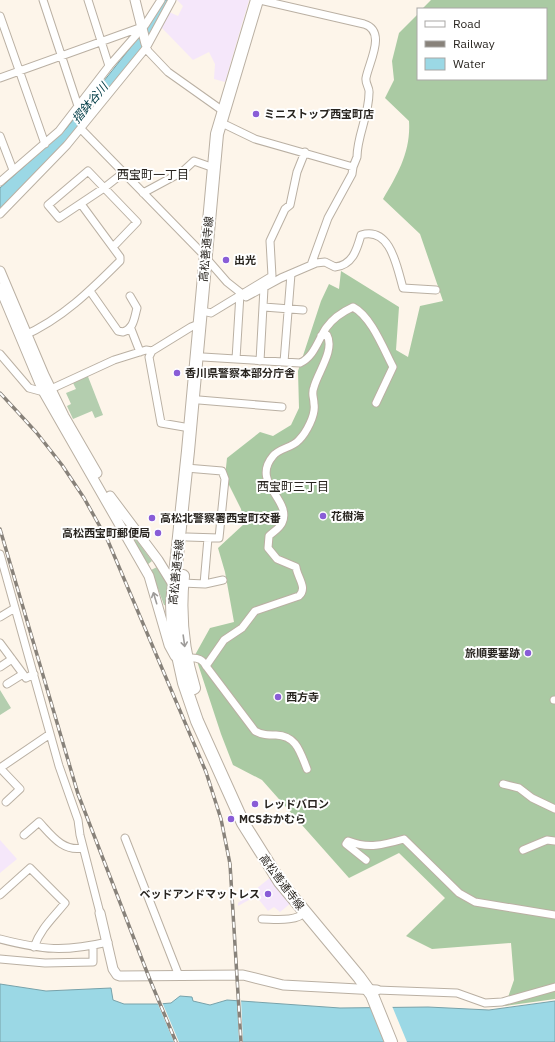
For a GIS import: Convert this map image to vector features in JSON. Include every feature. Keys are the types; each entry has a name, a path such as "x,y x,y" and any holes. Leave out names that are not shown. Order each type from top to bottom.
{"main road":[{"name":"高松善通寺線","path":"260,0 223,111 217,134 208,261 207,312 199,400 177,561 178,584 181,602 182,660 204,719 249,820 285,878 369,978 391,1042"},
{"name":"高松善通寺線","path":"260,0 226,125 221,155 199,324 190,428 187,537 171,617 197,721 243,823 266,862 305,912 374,993 399,1042"}],"street":[{"path":"42,0 78,106"},
{"path":"88,0 109,66"},
{"path":"135,0 146,46 168,72 223,111"},
{"path":"0,182 59,131 109,66 142,29 161,0"},
{"path":"0,214 81,129 146,46 172,0"},
{"path":"260,0 372,26 374,29 376,42 365,80 370,92 357,157 352,174 328,218 311,265"},
{"path":"0,16 45,144"},
{"path":"0,78 101,41 142,29"},
{"path":"226,125 250,137 353,167"},
{"path":"81,129 240,294 246,297 311,265 325,262 335,267 346,264 355,253 361,235 371,234 377,235 390,248 403,288 436,290"},
{"path":"0,136 13,170"},
{"path":"207,312 211,313 240,294 272,276 270,241 285,208 290,205 297,172 305,152"},
{"path":"143,193 182,172 194,161 214,168"},
{"path":"113,247 137,222 104,188 88,171 48,205 59,218 104,188 123,173"},
{"path":"23,336 34,332 78,303 120,261 120,257 81,204"},
{"path":"0,271 23,336"},
{"path":"284,362 291,274"},
{"path":"0,288 47,390 146,570 169,645 182,660 192,657 204,662 255,731 262,735 290,738 298,745 307,770"},
{"path":"260,361 264,288"},
{"path":"90,291 118,331 123,332 131,329"},
{"path":"236,359 240,294"},
{"path":"130,296 138,308 131,329 140,352"},
{"path":"264,307 303,310"},
{"path":"203,357 300,363 308,360 326,327 339,314 354,307 360,310 366,317 393,367 376,403"},
{"path":"190,428 161,423 149,357 152,351 191,327 199,324"},
{"path":"206,666 224,640 242,628 255,611 264,606 299,596 302,593 303,589 296,567 277,559 268,548 269,536 281,525 283,508 268,486 266,476 267,465 273,456 298,441 312,417 315,405 312,396 327,353 329,340 327,335 321,336"},
{"path":"0,354 29,388 47,390 114,360 146,350 152,351"},
{"path":"47,390 64,416 109,494 158,560 178,584 204,584 223,580"},
{"path":"199,400 282,407"},
{"path":"187,537 217,539 220,536 224,476 222,471 190,468"},
{"path":"204,584 208,538"},
{"path":"0,554 2,567 50,734 78,820 83,848 108,942 113,969 117,975 243,975 283,985 374,993 457,993 476,1001 492,1003 502,1002 555,987"},
{"path":"158,560 168,563 177,561"},
{"path":"0,617 15,608"},
{"path":"0,643 26,678 34,674"},
{"path":"0,667 12,659"},
{"path":"7,684 23,674"},
{"path":"6,802 20,789 0,768 2,763 50,734"},
{"path":"503,784 519,788 532,798 555,809"},
{"path":"24,835 39,822 57,842 69,849 83,848"},
{"path":"125,838 179,976"},
{"path":"366,860 346,844 348,841 361,846 384,845 404,839 460,893 475,902 555,915"},
{"path":"524,850 547,840 555,841"},
{"path":"0,895 30,868 65,903 45,925 38,935 34,947"},
{"path":"262,919 291,918 303,915 305,912"},
{"path":"0,939 42,949 76,949 108,942"},
{"path":"0,959 51,963 93,962 93,945"}],"shaded area":[{"path":"177,0 249,0 225,82 214,79 215,64 209,52 193,60 161,27 169,12 178,16 183,6"},
{"path":"0,840 17,859 0,873"},
{"path":"271,877 291,903 280,912 274,907 268,911 256,896 238,906 238,903"}],"green space":[{"path":"431,0 555,0 555,999 505,1006 514,980 511,943 432,949 406,936 445,898 399,853 349,878 262,780 233,765 221,734 195,655 210,628 234,622 225,572 218,548 244,524 241,509 225,477 227,458 260,432 273,436 291,425 299,408 298,371 321,301 329,284 339,289 341,271 399,307 396,350 408,357 420,306 443,301 420,234 383,199 394,180 406,152 409,132 409,121 385,98 394,80 392,61 399,33 417,15 417,80 547,80 547,8 423,8"},
{"path":"87,374 103,415 95,418 92,411 73,419 67,406 71,404 66,393 76,389 72,381"},
{"path":"127,527 152,561 147,565 126,528"},
{"path":"157,567 170,585 168,606 164,605 151,570"},
{"path":"0,690 11,708 0,715"}],"water":[{"name":"摺鉢谷川","path":"164,0 170,0 150,40 64,146 0,209 0,188 65,130 146,28"},
{"path":"0,984 46,991 111,988 113,1000 124,1004 171,1003 180,996 192,997 193,1001 210,1005 227,1000 340,1008 428,1007 489,1010 555,1001 555,1042 0,1042"}],"pier":[{"path":"237,999 241,999 243,1042 239,1042"},
{"path":"157,1002 162,1002 179,1042 174,1042"},
{"path":"370,1006 392,1006 407,1042 385,1042"}],"railway":[{"path":"0,393 36,432 62,465 84,498 108,541 206,772 221,819 230,864 241,1042"},
{"path":"0,529 78,794 150,980 176,1042"}],"place":[{"name":"ミニストップ西宝町店","path":"256,114"},
{"name":"出光","path":"226,260"},
{"name":"香川県警察本部分庁舎","path":"177,373"},
{"name":"花樹海","path":"323,516"},
{"name":"高松北警察署西宝町交番","path":"152,518"},
{"name":"高松西宝町郵便局","path":"158,533"},
{"name":"旅順要塞跡","path":"528,653"},
{"name":"西方寺","path":"278,697"},
{"name":"レッドバロン","path":"255,804"},
{"name":"MCSおかむら","path":"231,819"},
{"name":"ベッドアンドマットレス","path":"268,894"}],"district":[{"name":"西宝町一丁目","path":"153,175"},
{"name":"西宝町三丁目","path":"293,487"}]}
